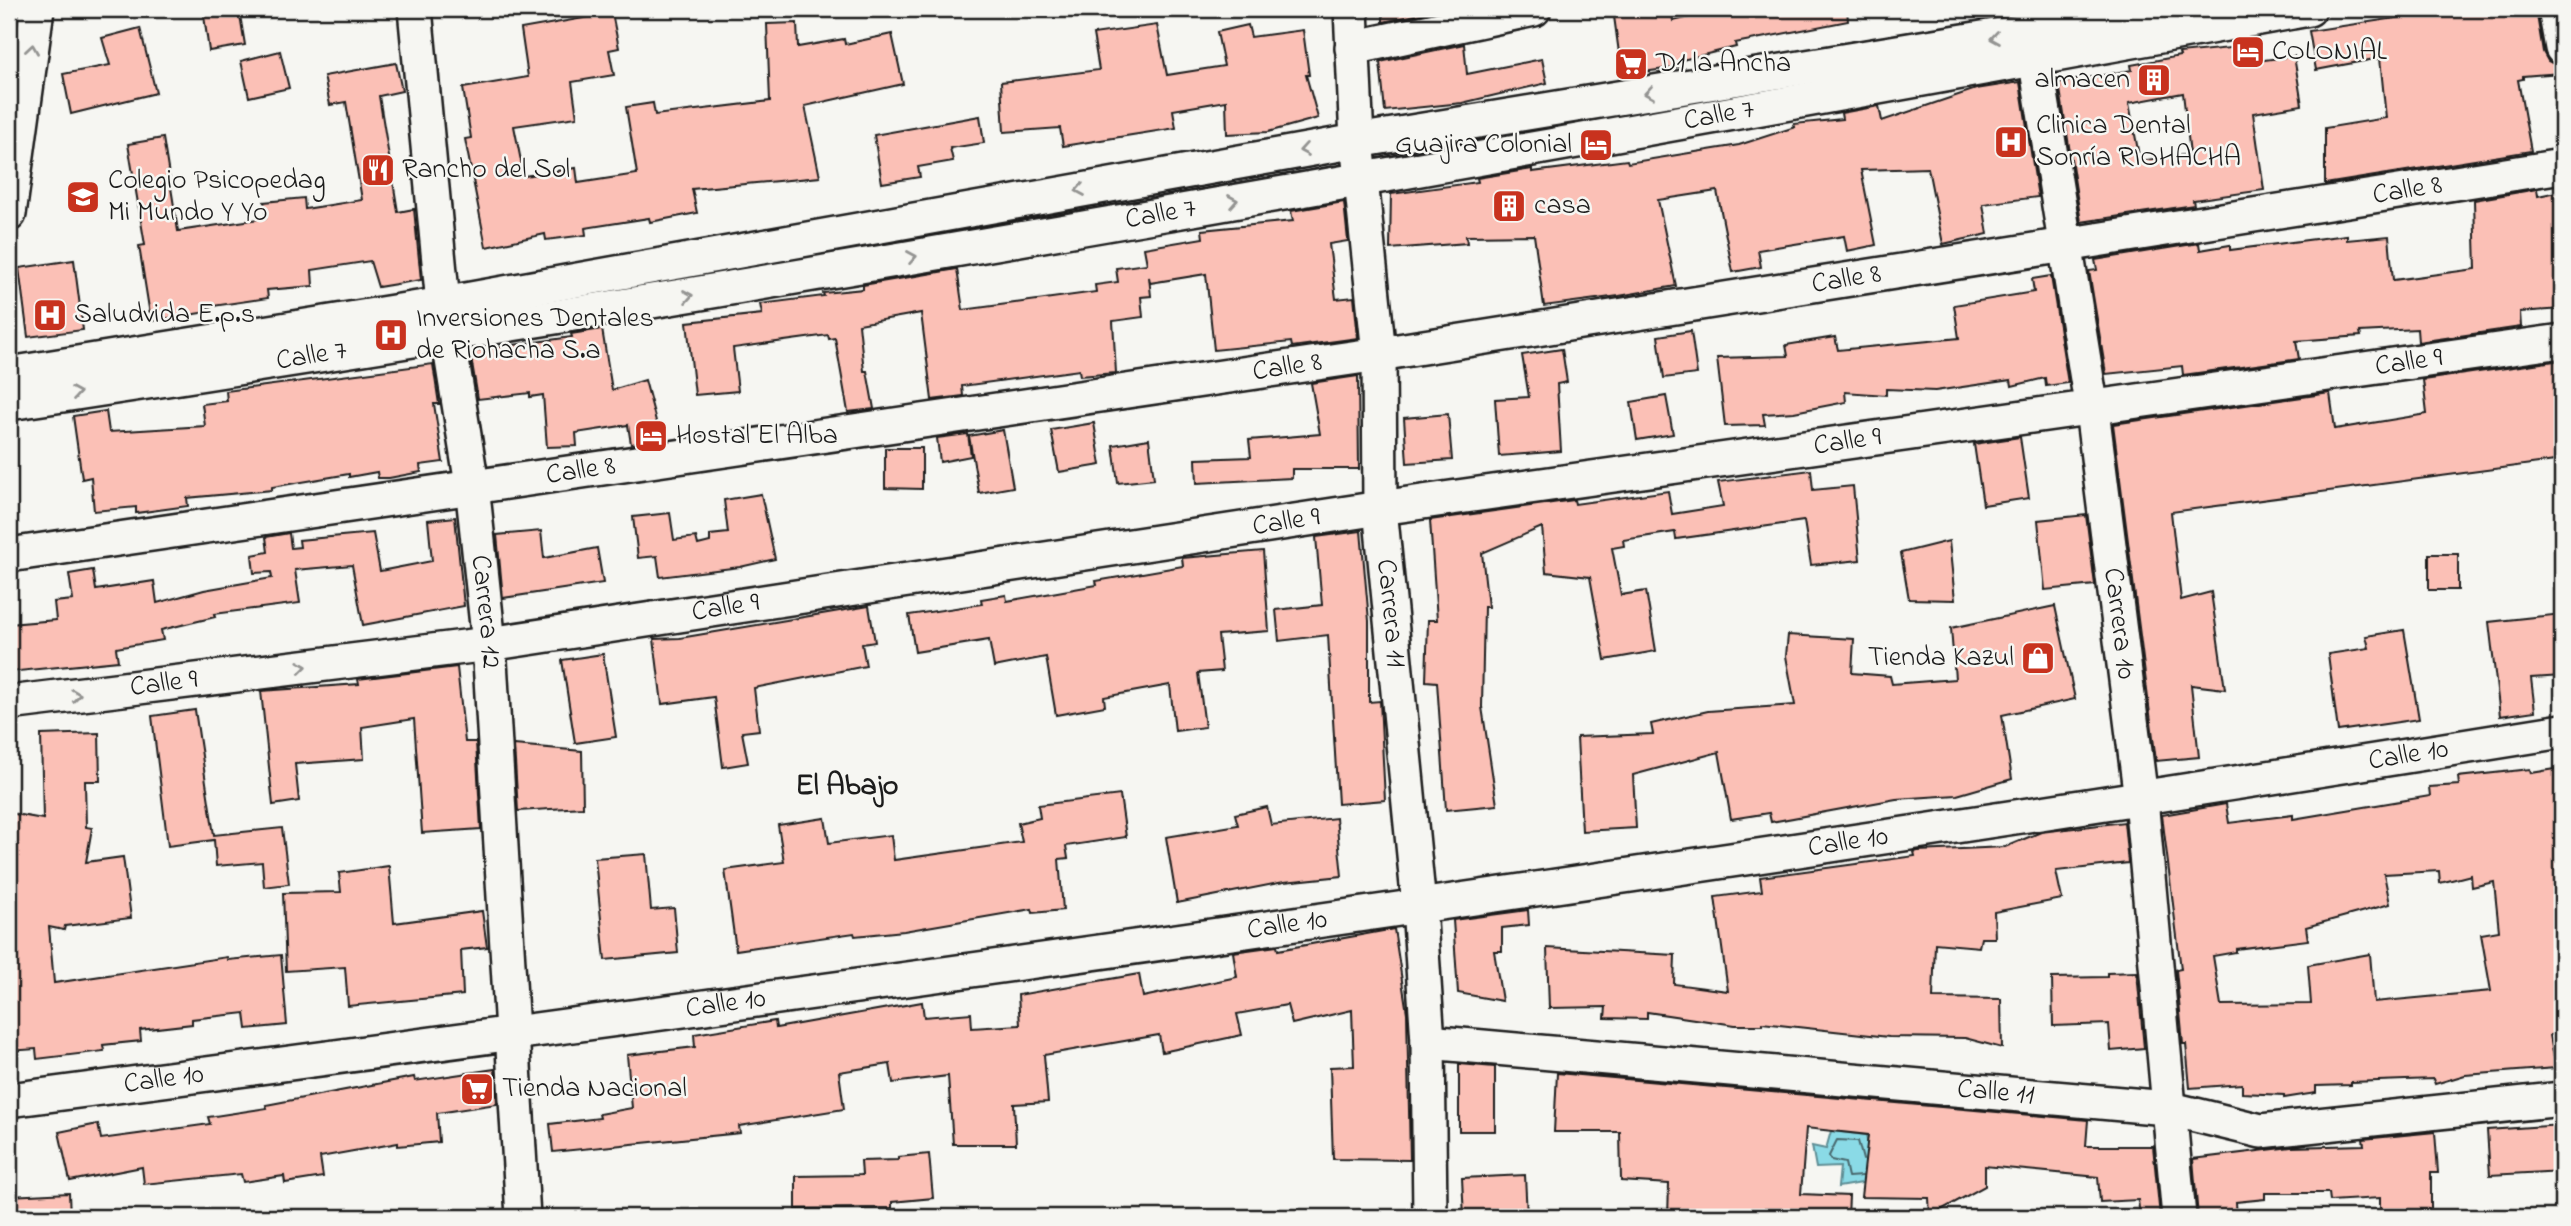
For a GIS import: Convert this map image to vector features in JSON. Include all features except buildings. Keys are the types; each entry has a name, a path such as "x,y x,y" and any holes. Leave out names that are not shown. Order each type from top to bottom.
{"street":[{"path":"9,214 37,9"},
{"name":"Carrera 12","path":"415,9 443,304 472,485 489,644 523,1217"},
{"name":"Carrera 11","path":"1351,9 1357,141 1379,354 1380,508 1419,906 1428,1042 1430,1217"},
{"path":"1352,48 1534,9"},
{"name":"Calle 7","path":"9,403 450,337 1363,179 2033,45 2158,9"},
{"name":"Calle 7","path":"9,374 443,304 1357,141 2033,45 2309,9"},
{"path":"2555,9 2562,48"},
{"name":"Carrera 10","path":"2033,45 2092,410 2141,799 2179,1217"},
{"name":"Calle 8","path":"9,555 1379,354 2067,247 2562,166"},
{"name":"Calle 9","path":"9,703 489,644 1380,508 2092,410 2562,341"},
{"name":"Calle 10","path":"9,1100 513,1034 1419,906 2141,799 2562,731"},
{"name":"Calle 11","path":"1428,1042 2167,1108 2261,1131 2562,1099"}],"green space":[{"path":"1033,9 1319,9 1319,16"}],"water":[{"path":"1831,1131 1866,1135 1874,1181 1838,1187 1840,1167 1816,1168 1812,1146 1826,1149"}],"place":[{"name":"COLONIAL","path":"2248,52"},
{"name":"D1 la Ancha","path":"1631,64"},
{"name":"almacen","path":"2154,80"},
{"name":"Clinica Dental Sonría RIOHACHA","path":"2011,142"},
{"name":"Guajira Colonial","path":"1596,145"},
{"name":"Rancho del Sol","path":"378,170"},
{"name":"Colegio Psicopedag Mi Mundo Y Yo","path":"83,197"},
{"name":"casa","path":"1509,206"},
{"name":"Saludvida E.p.s","path":"50,315"},
{"name":"Inversiones Dentales de Riohacha S.a","path":"391,335"},
{"name":"Hostal El Alba","path":"651,436"},
{"name":"Tienda Kazul","path":"2038,658"},
{"name":"Tienda Nacional","path":"477,1089"}],"district":[{"name":"El Abajo","path":"847,787"}]}
